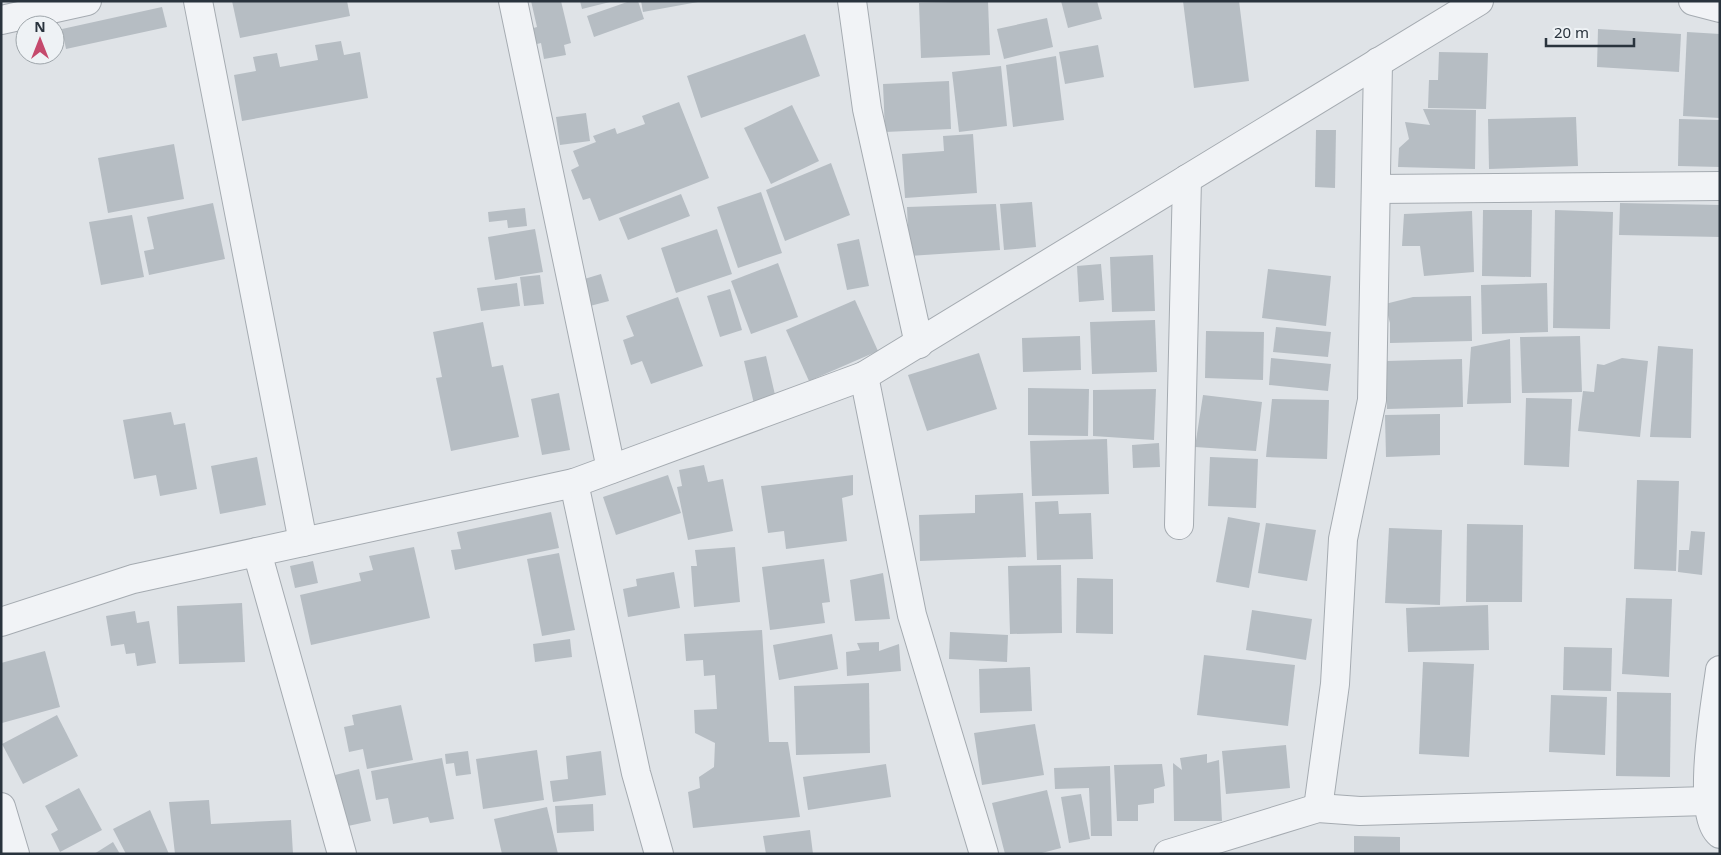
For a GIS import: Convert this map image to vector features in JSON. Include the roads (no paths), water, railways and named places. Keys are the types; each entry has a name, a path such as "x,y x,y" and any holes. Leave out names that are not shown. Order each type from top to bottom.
{"street":[{"path":"1,20 87,1"},
{"path":"198,1 303,542"},
{"path":"513,1 611,469"},
{"path":"852,1 867,109 919,344"},
{"path":"1,622 133,579 574,482 864,376 1479,1"},
{"path":"1693,1 1720,8"},
{"path":"1318,808 1335,684 1343,539 1372,400 1378,62"},
{"path":"1179,525 1187,179"},
{"path":"1376,190 1720,186"},
{"path":"864,376 912,615 984,854"},
{"path":"574,482 636,773 659,854"},
{"path":"257,552 342,854"},
{"path":"1720,670 1707,776 1708,801 1715,830 1720,834"},
{"path":"1168,854 1318,808 1360,811 1708,801"},
{"path":"1,807 16,854"}]}
